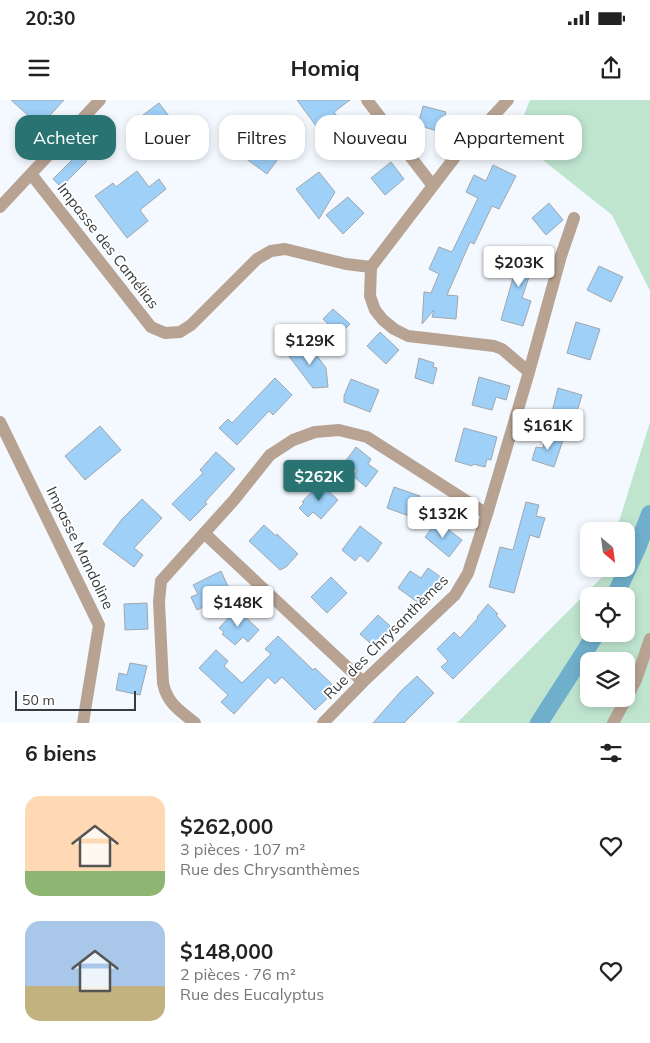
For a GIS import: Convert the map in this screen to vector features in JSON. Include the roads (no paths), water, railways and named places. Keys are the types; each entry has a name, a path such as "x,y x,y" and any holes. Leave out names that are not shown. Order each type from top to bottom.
{"street":[{"path":"0,207 100,100"},
{"path":"367,100 433,186"},
{"path":"508,100 456,157 371,267 370,296 375,310 383,320 394,329 408,336 494,346 502,349 529,372"},
{"name":"Impasse des Camélias","path":"31,174 151,327 165,332 180,332 190,325 258,258 271,251 285,249 346,264 371,267"},
{"name":"Rue des Chrysanthèmes","path":"323,723 454,595 468,573 529,372 561,256 574,218"},
{"name":"Impasse Mandoline","path":"0,423 99,624 83,723"},
{"path":"195,723 177,709 165,693 159,602 162,581 234,500 270,455 293,440 314,432 339,430 367,438 487,514"},
{"path":"204,533 363,682"},
{"path":"635,682 650,638"},
{"path":"613,723 622,707"}],"waterway":[{"path":"619,587 650,514"},
{"path":"539,723 591,642"}]}
